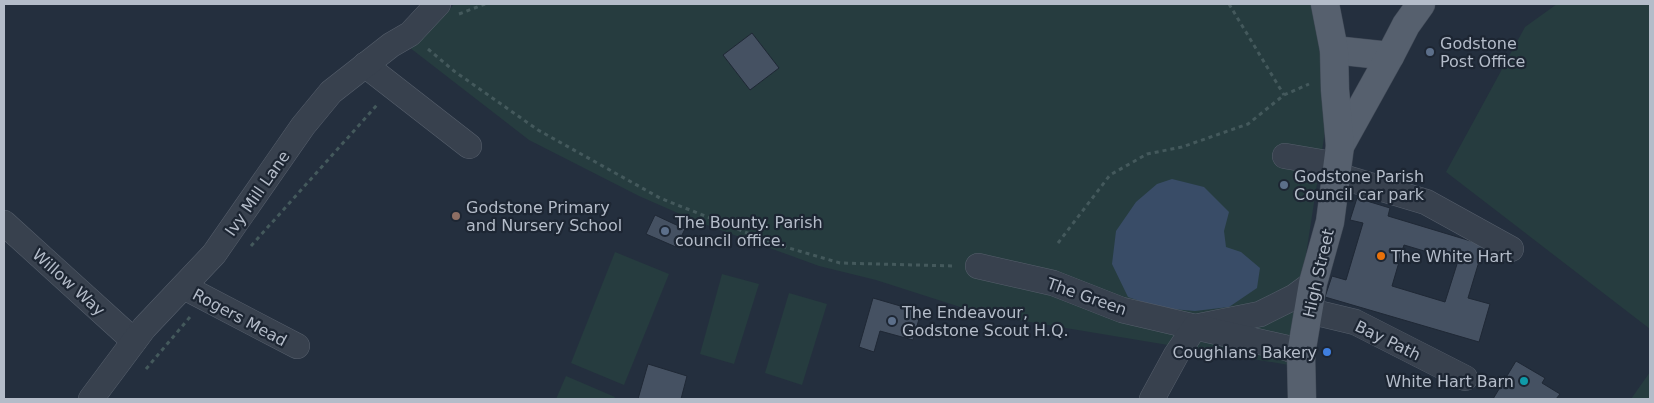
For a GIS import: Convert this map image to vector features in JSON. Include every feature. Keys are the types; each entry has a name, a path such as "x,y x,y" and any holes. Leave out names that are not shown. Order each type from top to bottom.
{"main road":[{"path":"1325,4 1334,50 1338,162"},
{"path":"1338,162 1406,25 1421,4"},
{"path":"1334,50 1390,56"},
{"name":"High Street","path":"1302,399 1301,354 1313,283 1330,222 1338,162"}],"street":[{"name":"Ivy Mill Lane","path":"91,399 134,341 214,254 304,126 331,92 365,65 410,34 438,4"},
{"path":"365,65 469,146"},
{"path":"1285,156 1338,162 1426,202 1511,249"},
{"name":"Willow Way","path":"4,223 134,341"},
{"name":"The Green","path":"978,266 1053,283 1122,310 1287,348 1301,354"},
{"name":"The Green","path":"1196,327 1260,314 1294,297 1313,283"},
{"name":"Rogers Mead","path":"184,287 297,346"},
{"name":"Bay Path","path":"1309,311 1355,322 1464,378"},
{"path":"1152,399 1176,356 1196,327"}],"path":[{"path":"1229,4 1284,95"},
{"path":"410,34 454,72 538,130 669,202 775,244 840,263 978,266"},
{"path":"1058,243 1110,174 1147,154 1182,147 1248,124 1284,95 1314,82"},
{"path":"245,254 392,87"},
{"path":"145,370 206,299"}],"green space":[{"path":"454,4 1313,4 1330,99 1289,365 982,314 876,280 819,266 696,221 639,196 529,140 405,44 438,21"},
{"path":"1557,4 1650,4 1650,329 1446,172 1525,27"},
{"path":"615,252 669,274 624,385 571,363"},
{"path":"722,274 759,284 734,364 700,354"},
{"path":"789,293 827,304 802,385 765,373"},
{"path":"1650,372 1650,399 1631,399"},
{"path":"566,376 615,397 614,399 556,399"}],"water":[{"path":"1172,179 1204,187 1229,212 1224,231 1226,247 1241,252 1260,268 1257,288 1229,307 1195,311 1160,308 1128,297 1112,264 1116,231 1136,202 1157,184"}],"building":[{"path":"752,33 779,68 750,90 723,55"},
{"path":"1357,198 1390,208 1388,216 1484,245 1468,298 1490,304 1479,342 1325,297 1332,276 1346,280 1363,223 1350,220","holes":["1404,245 1458,261 1445,302 1392,286"]},
{"name":"The Bounty. Parish council office.","path":"655,215 685,229 676,247 646,234"},
{"name":"The Endeavour, Godstone Scout H.Q.","path":"873,298 921,312 913,340 880,331 874,352 859,347"},
{"name":"White Hart Barn","path":"1516,361 1545,378 1542,383 1560,394 1556,399 1493,399"},
{"path":"648,364 687,376 681,399 638,399"}],"place":[{"name":"Godstone Post Office","path":"1430,52"},
{"name":"Godstone Parish Council car park","path":"1284,185"},
{"name":"Godstone Primary and Nursery School","path":"456,216"},
{"name":"The Bounty. Parish council office.","path":"665,231"},
{"name":"The White Hart","path":"1381,256"},
{"name":"The Endeavour, Godstone Scout H.Q.","path":"892,321"},
{"name":"Coughlans Bakery","path":"1327,352"},
{"name":"White Hart Barn","path":"1524,381"}]}
